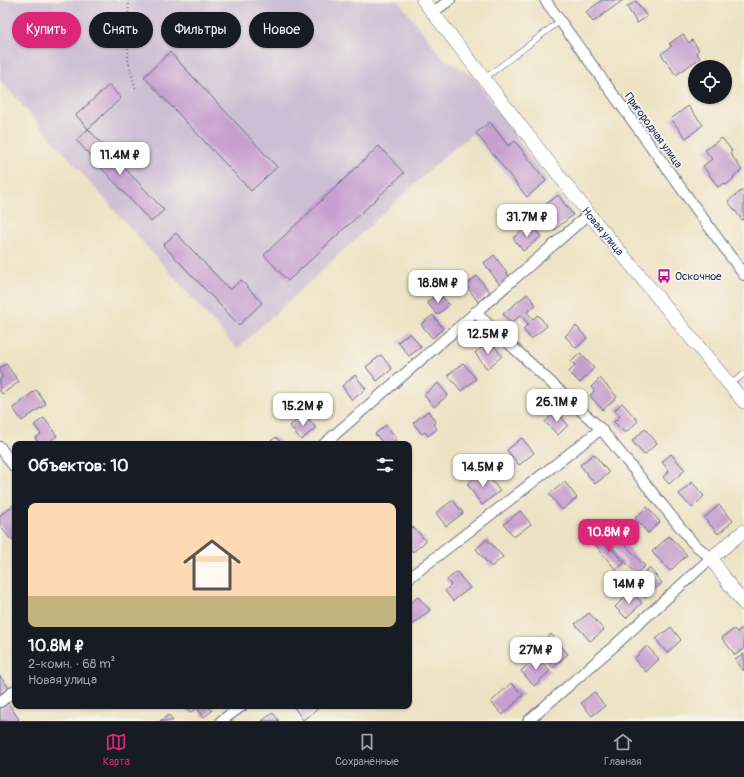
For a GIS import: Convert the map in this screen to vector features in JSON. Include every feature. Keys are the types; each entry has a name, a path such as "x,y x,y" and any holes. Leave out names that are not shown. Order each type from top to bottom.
{"street":[{"name":"Новая улица","path":"423,0 589,214 744,402"},
{"path":"433,12 450,0"},
{"name":"Пригородная улица","path":"545,0 744,275"},
{"path":"327,441 589,214"},
{"path":"475,312 601,429 692,543 711,558 744,604"},
{"path":"412,576 601,429"},
{"path":"0,447 12,464"},
{"path":"528,721 613,647 711,558 744,531"},
{"path":"0,702 12,692"},
{"path":"221,721 238,709"}],"lane":[{"path":"485,79 560,21"},
{"path":"730,385 744,374"}],"path":[{"path":"129,0 128,60 136,90"}],"shaded area":[{"path":"0,0 398,0 441,56 474,77 548,182 527,199 472,134 445,156 237,349 0,80"}],"building":[{"path":"602,0 623,0 593,22 586,12"},
{"path":"636,1 647,17 637,23 627,7"},
{"path":"683,34 689,43 692,40 699,50 696,52 700,58 697,60 688,60 688,66 676,75 661,54 672,46 669,44"},
{"path":"170,52 277,167 251,191 144,77"},
{"path":"109,85 121,98 88,129 76,115"},
{"path":"688,106 703,125 686,138 671,119"},
{"path":"490,122 508,146 515,141 546,181 527,197 476,133"},
{"path":"88,129 164,210 151,222 76,140"},
{"path":"722,138 732,151 730,153 742,170 726,185 724,183 718,187 703,166 712,159 705,150"},
{"path":"379,146 404,173 288,281 264,255"},
{"path":"744,189 744,219 742,220 728,201"},
{"path":"558,195 573,215 554,230 539,210"},
{"path":"531,224 541,237 523,251 513,238"},
{"path":"176,233 230,290 241,280 262,303 239,325 163,245"},
{"path":"494,255 510,277 500,285 484,263"},
{"path":"477,276 490,292 478,302 466,285"},
{"path":"439,293 449,305 437,315 427,302"},
{"path":"527,294 536,305 527,312 533,319 538,315 547,326 531,339 523,329 528,324 521,315 511,323 503,314"},
{"path":"433,315 443,329 432,338 421,324"},
{"path":"576,326 587,338 576,348 565,336"},
{"path":"410,333 421,347 409,356 398,342"},
{"path":"490,341 502,356 487,369 475,353"},
{"path":"580,353 594,368 580,383 569,372 575,365 571,362"},
{"path":"381,355 392,369 377,381 366,367"},
{"path":"463,363 476,379 461,391 448,375"},
{"path":"6,364 19,382 2,394 0,391 0,379 3,377 0,373 0,368"},
{"path":"355,375 366,389 352,400 342,386"},
{"path":"600,378 617,397 603,410 590,396 594,391 591,387"},
{"path":"438,383 448,395 434,407 424,395"},
{"path":"36,390 46,404 22,421 13,408"},
{"path":"622,403 638,421 625,433 614,422 620,416 615,410"},
{"path":"428,411 436,422 433,424 437,429 428,436 425,432 422,434 413,423"},
{"path":"556,411 568,425 558,435 545,422"},
{"path":"305,414 316,428 301,440 290,426"},
{"path":"44,418 57,436 50,441 37,441 35,438 41,434 34,425"},
{"path":"386,425 397,439 394,441 381,441 375,434"},
{"path":"645,429 657,443 644,455 632,441"},
{"path":"276,437 279,441 271,441"},
{"path":"522,438 534,453 519,465 507,450"},
{"path":"594,454 609,473 595,484 580,465"},
{"path":"671,454 685,470 669,484 663,477 669,471 662,462"},
{"path":"484,471 500,491 482,505 467,484"},
{"path":"565,482 577,498 562,510 549,494"},
{"path":"692,482 704,496 692,508 679,494"},
{"path":"453,500 463,513 446,526 436,513"},
{"path":"719,505 733,521 718,534 704,518"},
{"path":"12,506 11,540 0,525 0,515"},
{"path":"647,507 660,522 648,533 635,518"},
{"path":"520,511 531,524 514,537 504,524"},
{"path":"413,527 426,541 413,552 412,551"},
{"path":"600,536 624,563 616,570 593,542"},
{"path":"669,536 687,555 670,571 652,552"},
{"path":"487,539 503,557 491,567 476,549"},
{"path":"621,540 645,566 636,574 613,548"},
{"path":"649,568 662,583 645,598 632,583"},
{"path":"457,572 470,588 453,601 445,591 451,585 447,580"},
{"path":"631,591 642,603 626,618 615,607"},
{"path":"418,597 430,610 412,625 412,602"},
{"path":"589,613 604,630 590,641 575,624"},
{"path":"671,627 681,640 667,653 656,639"},
{"path":"744,627 744,649 735,655 722,638 734,629 737,632"},
{"path":"551,634 568,654 553,668 536,648"},
{"path":"647,646 659,659 646,672 634,659"},
{"path":"744,654 744,671 735,660"},
{"path":"537,656 550,671 534,686 521,671"},
{"path":"0,676 9,688 0,694"},
{"path":"511,683 523,695 503,715 491,702"},
{"path":"594,692 605,706 592,716 581,703"},
{"path":"8,703 19,719 16,721 0,721 0,709"},
{"path":"187,709 196,709 190,713"},
{"path":"198,709 210,709 212,711 204,717"},
{"path":"295,709 317,709 303,720"},
{"path":"273,713 279,721 262,721"},
{"path":"169,715 173,721 160,721"}],"place":[{"name":"Оскочное","path":"664,276"}]}
